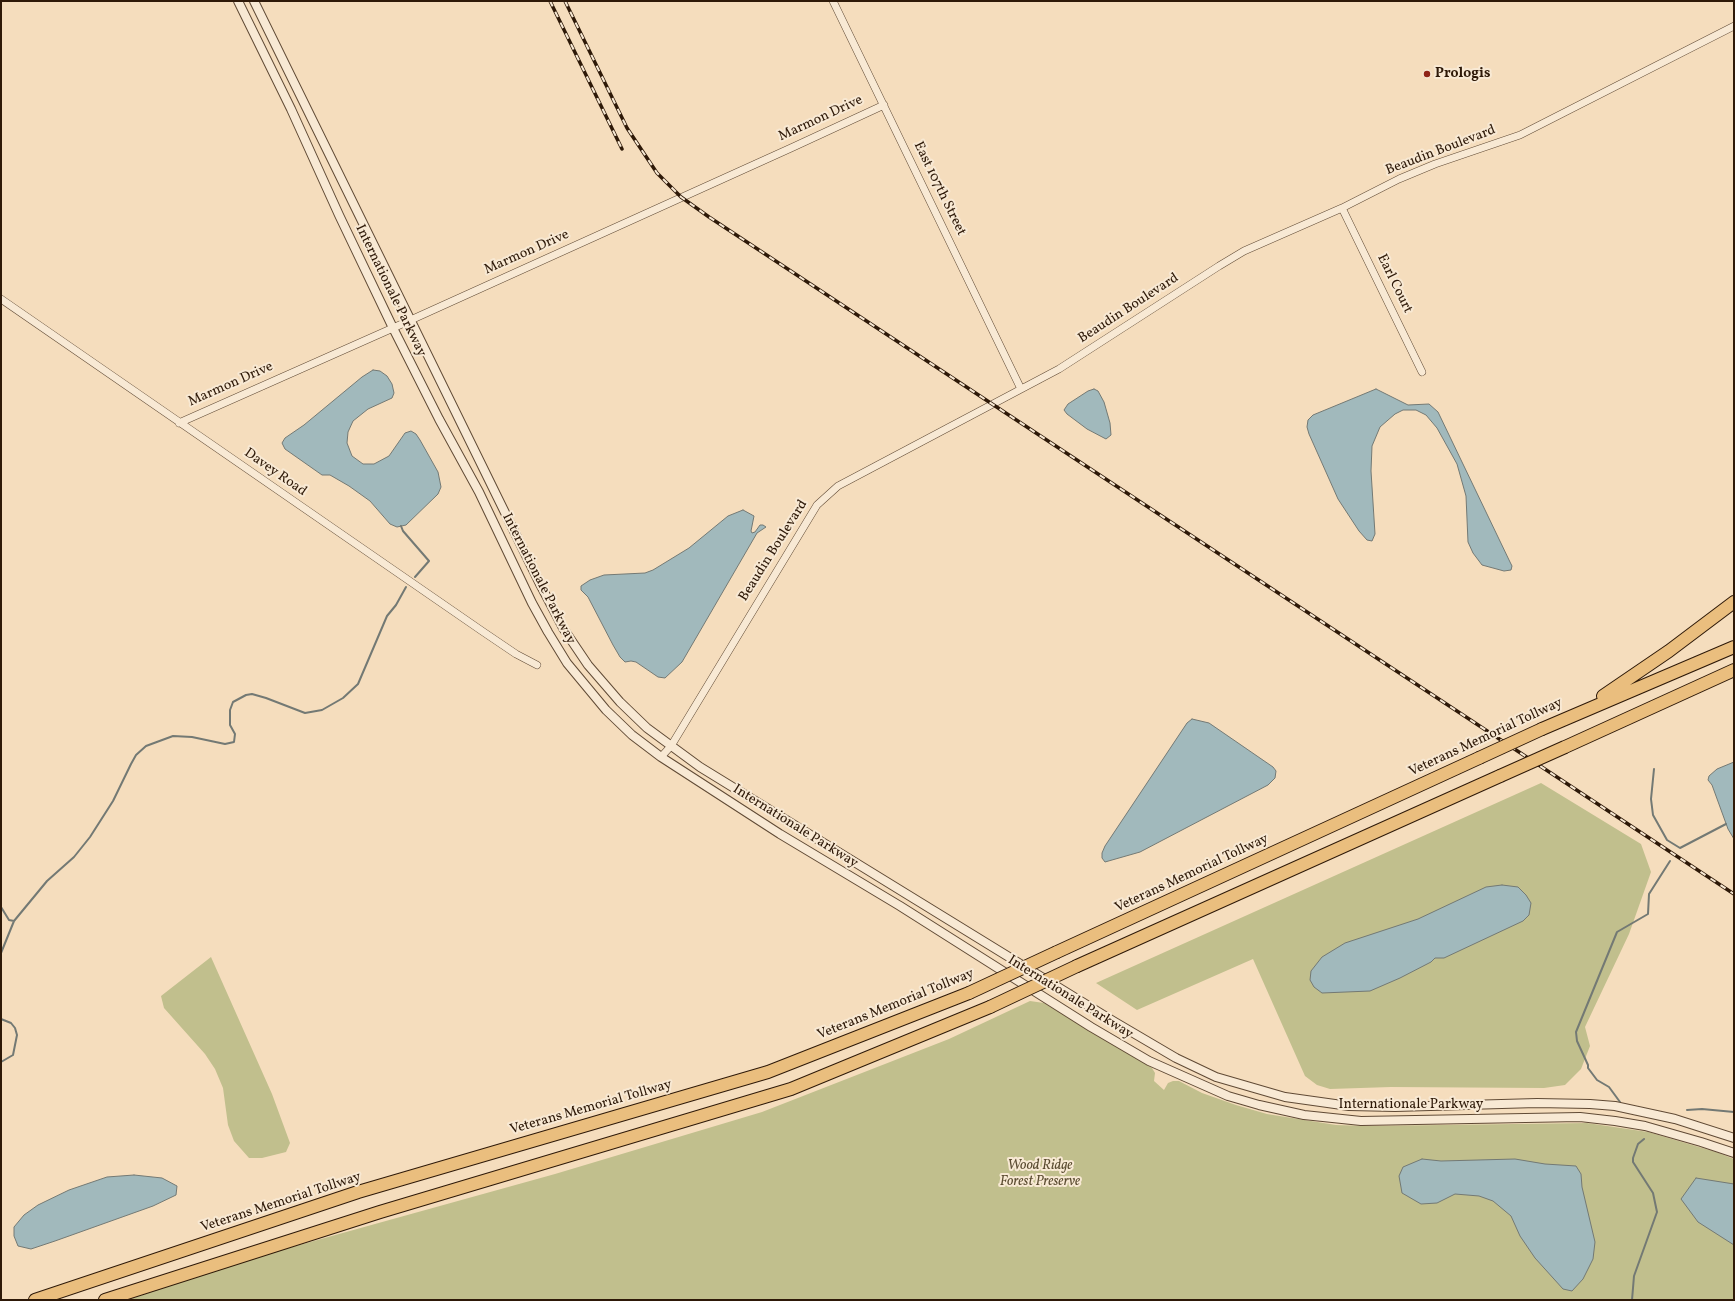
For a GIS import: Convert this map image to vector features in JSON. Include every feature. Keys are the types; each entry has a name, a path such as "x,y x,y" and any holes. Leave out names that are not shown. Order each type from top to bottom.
{"highway":[{"path":"1582,711 1669,651 1734,602"},
{"name":"Veterans Memorial Tollway","path":"35,1300 358,1192 768,1072 969,993 1542,729 1734,647"},
{"path":"105,1300 380,1212 791,1089 990,1008 1077,966 1734,670"}],"street":[{"name":"Internationale Parkway","path":"238,1 291,109 339,215 393,328 439,419 479,492 532,603 567,663 606,710 632,735 661,757 780,834 900,906 953,941 1149,1062 1228,1096 1259,1106 1304,1115 1361,1121 1580,1117 1615,1121 1653,1128 1734,1153"},
{"name":"Internationale Parkway","path":"254,1 563,628 588,665 620,702 647,728 700,767 1113,1021 1176,1058 1216,1077 1285,1097 1343,1106 1376,1107 1537,1103 1615,1106 1659,1115 1704,1127 1734,1138"},
{"name":"East 107th Street","path":"832,1 884,104 1021,389"},
{"name":"Beaudin Boulevard","path":"661,757 671,746 817,505 838,486 1059,369 1244,251 1342,208 1414,173 1520,135 1734,26"},
{"name":"Marmon Drive","path":"179,423 791,148 884,104"},
{"name":"Earl Court","path":"1342,208 1422,372"},
{"name":"Davey Road","path":"1,299 487,635 516,654 537,665"},
{"path":"1653,1128 1659,1115"}],"green space":[{"path":"1541,783 1641,844 1651,872 1629,934 1585,1027 1590,1046 1581,1069 1565,1085 1544,1088 1391,1087 1330,1089 1317,1085 1305,1076 1253,959 1137,1010 1096,983"},
{"path":"211,957 272,1094 290,1143 286,1152 262,1158 249,1158 234,1141 228,1125 223,1088 215,1069 205,1054 164,1008 161,996"},
{"name":"Wood Ridge Forest Preserve","path":"1030,1001 1044,1003 1146,1064 1152,1068 1155,1073 1154,1081 1164,1090 1168,1083 1179,1081 1202,1093 1267,1114 1336,1125 1367,1126 1587,1123 1648,1132 1716,1152 1734,1159 1734,1300 127,1300 267,1254 555,1174 762,1112 949,1039"}],"water":[{"path":"373,370 380,371 387,376 392,384 394,393 392,398 368,409 353,421 348,432 347,443 352,456 363,464 374,464 389,456 405,433 411,431 416,434 420,440 438,472 441,487 438,494 406,525 397,527 390,524 370,501 330,475 322,475 285,449 282,443 285,438 304,425 362,377"},
{"path":"1094,389 1098,391 1104,402 1110,423 1111,435 1106,439 1087,429 1064,410 1068,404 1088,391"},
{"path":"1376,389 1408,405 1429,404 1438,412 1512,566 1511,570 1504,571 1482,565 1473,553 1468,542 1466,496 1457,464 1437,428 1426,415 1416,410 1403,410 1395,414 1380,427 1372,446 1371,471 1375,534 1372,541 1367,540 1359,531 1338,499 1307,427 1308,420 1313,415"},
{"path":"743,510 754,516 751,531 752,533 755,532 760,525 766,527 757,533 682,662 665,678 658,677 636,662 625,662 620,657 613,645 588,597 581,590 581,586 590,580 604,575 645,573 653,570 689,548 728,516"},
{"path":"1192,719 1209,723 1273,767 1276,771 1275,778 1268,785 1140,852 1105,862 1102,858 1102,853 1105,846 1187,723"},
{"path":"1734,762 1734,839 1728,829 1712,785 1708,780 1709,776 1717,769"},
{"path":"1502,885 1518,887 1531,903 1529,915 1523,921 1444,958 1435,958 1431,962 1400,978 1370,991 1322,993 1314,987 1310,980 1311,971 1322,957 1345,943 1418,919 1486,887"},
{"path":"1422,1159 1441,1161 1515,1159 1545,1164 1576,1166 1581,1174 1582,1187 1595,1242 1593,1259 1583,1279 1572,1291 1563,1289 1535,1258 1520,1236 1511,1216 1493,1201 1479,1196 1455,1194 1437,1203 1421,1204 1402,1193 1399,1176 1403,1167"},
{"path":"134,1175 162,1178 177,1186 176,1195 153,1206 31,1249 18,1246 14,1236 14,1227 24,1215 38,1205 69,1190 107,1177"},
{"path":"1696,1178 1734,1184 1734,1245 1698,1222 1681,1199"}],"waterway":[{"path":"401,526 403,531 429,561 415,577"},
{"path":"1,953 14,921 47,881 74,857 90,837 113,801 136,755 146,746 173,736 192,737 225,744 234,742 235,734 230,725 230,710 233,702 246,695 252,694 266,698 305,713 322,710 343,698 358,684 387,616 396,605 406,587"},
{"path":"1654,769 1651,799 1653,815 1667,840 1680,848 1726,824"},
{"path":"1620,1102 1609,1087 1597,1080 1588,1068 1577,1041 1576,1032 1617,932 1648,914 1649,894 1670,861"},
{"path":"1,907 9,920 14,921"},
{"path":"1,1019 11,1023 15,1028 17,1035 13,1055 1,1062"},
{"path":"1687,1110 1702,1109 1734,1112"},
{"path":"1632,1300 1634,1276 1657,1212 1653,1193 1633,1162 1638,1144 1644,1139"}],"railway":[{"path":"550,1 622,149"},
{"path":"565,1 627,128 657,173 681,197 709,217 1734,894"}],"place":[{"name":"Prologis","path":"1427,74"}]}
